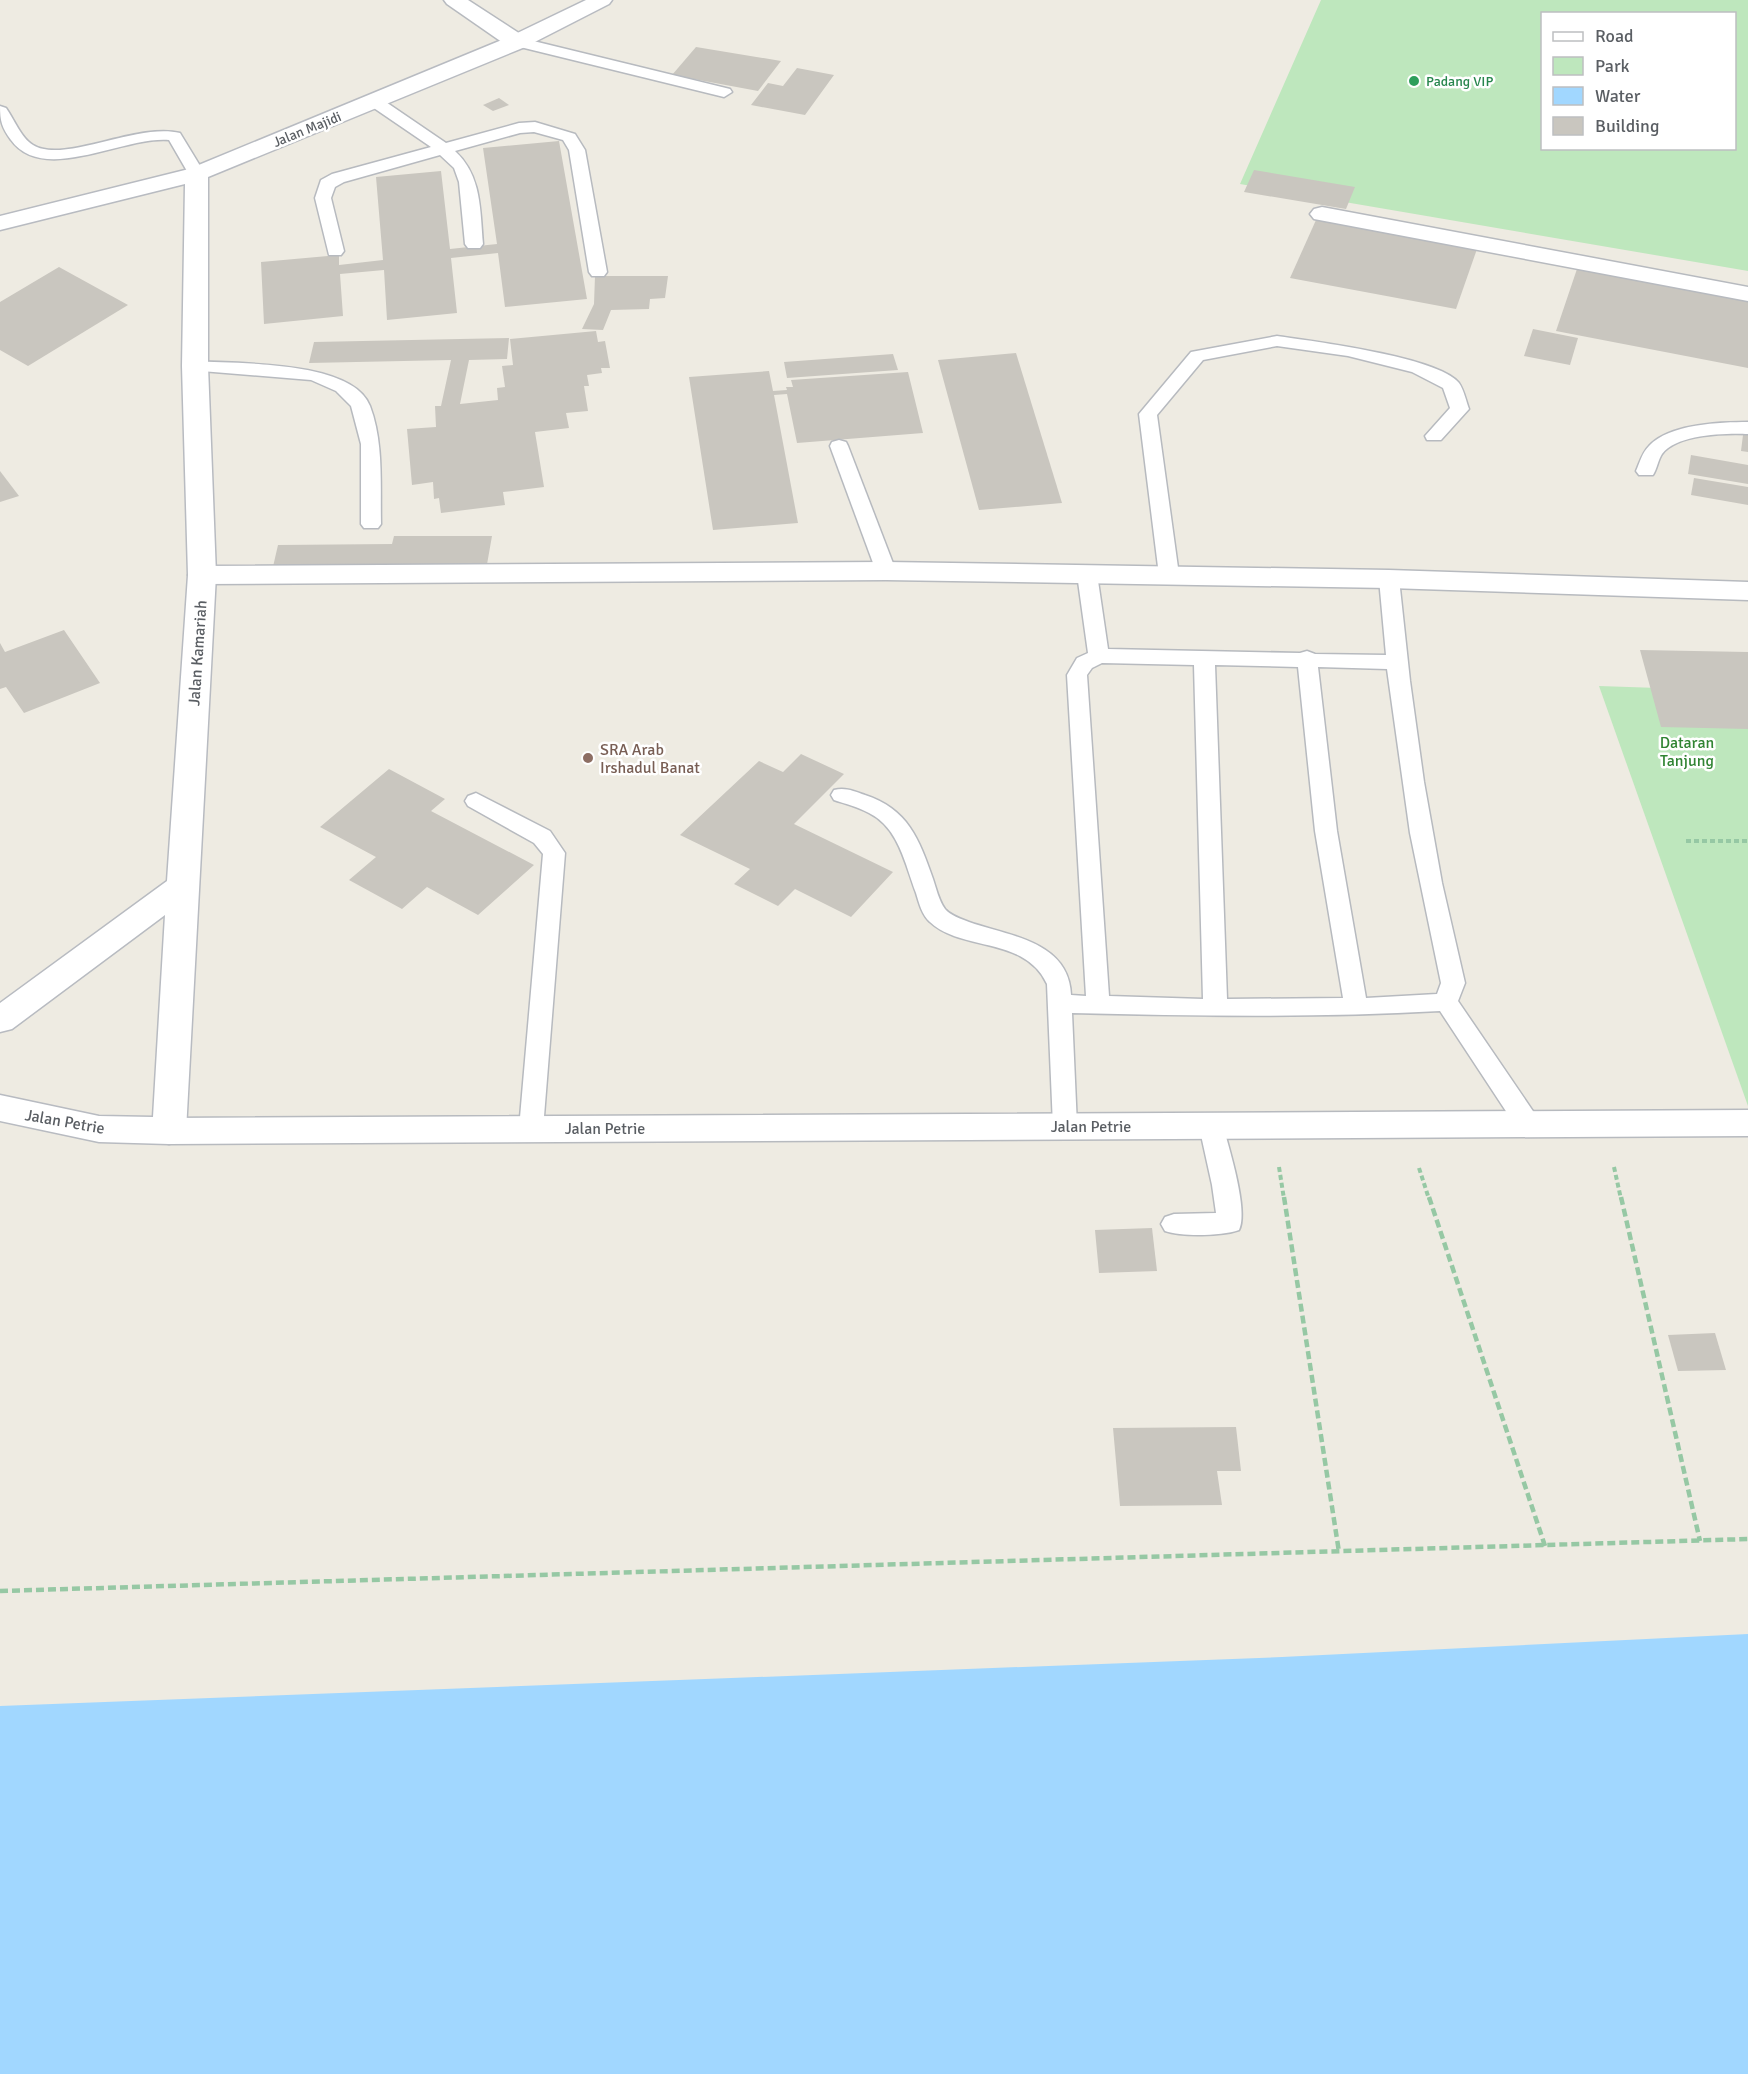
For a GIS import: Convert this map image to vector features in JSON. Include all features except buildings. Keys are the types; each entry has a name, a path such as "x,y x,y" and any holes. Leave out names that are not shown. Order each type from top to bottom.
{"street":[{"path":"454,0 517,42"},
{"name":"Jalan Majidi","path":"0,223 197,174 517,42 602,0"},
{"name":"Jalan Kamariah","path":"169,1131 202,575 195,366 197,174"},
{"path":"1322,214 1748,294"},
{"path":"202,575 886,572 1087,574 1389,579 1748,591"},
{"path":"0,1020 182,886"},
{"name":"Jalan Petrie","path":"0,1108 99,1129 169,1131 1748,1123"}],"lane":[{"path":"517,42 724,92"},
{"path":"374,101 444,149 465,173 474,244"},
{"path":"0,111 27,148 42,153 69,153 144,135 162,133 174,136 197,174"},
{"path":"335,251 323,198 327,184 338,178 519,128 535,127 569,137 577,150 597,272"},
{"path":"1169,575 1148,414 1197,356 1277,341 1347,351 1418,368 1451,385 1460,409 1434,436"},
{"path":"195,366 314,375 343,387 360,404 370,444 371,524"},
{"path":"1646,471 1656,449 1673,439 1707,430 1748,428"},
{"path":"839,446 886,572"},
{"path":"1087,574 1099,656"},
{"path":"1389,579 1396,662 1414,800 1453,983 1446,1002"},
{"path":"1098,1004 1077,675 1084,663 1099,656 1204,659 1307,658 1396,662"},
{"path":"1307,658 1326,831 1356,1007"},
{"path":"1204,659 1215,1008"},
{"path":"842,795 880,809 897,824 910,846 938,916 952,924 1017,946 1041,957 1057,975 1065,1126"},
{"path":"476,801 543,837 554,853 531,1129"},
{"path":"1060,1004 1215,1008 1356,1007 1446,1002"},
{"path":"1446,1002 1528,1124"},
{"path":"1174,1224 1230,1223 1225,1185 1211,1126"}],"path":[{"path":"1686,841 1748,841"},
{"path":"1604,1123 1700,1541"},
{"path":"1404,1124 1545,1545"},
{"path":"1273,1125 1339,1552"},
{"path":"0,1591 1748,1539"}],"green space":[{"name":"Padang VIP","path":"1321,0 1748,0 1748,271 1240,184"},
{"name":"Dataran Tanjung","path":"1599,686 1748,691 1748,1106"}],"water":[{"path":"1748,1634 1748,2074 0,2074 0,1706 1282,1657"}],"place":[{"name":"Padang VIP","path":"1414,81"},
{"name":"SRA Arab Irshadul Banat","path":"588,758"}]}
